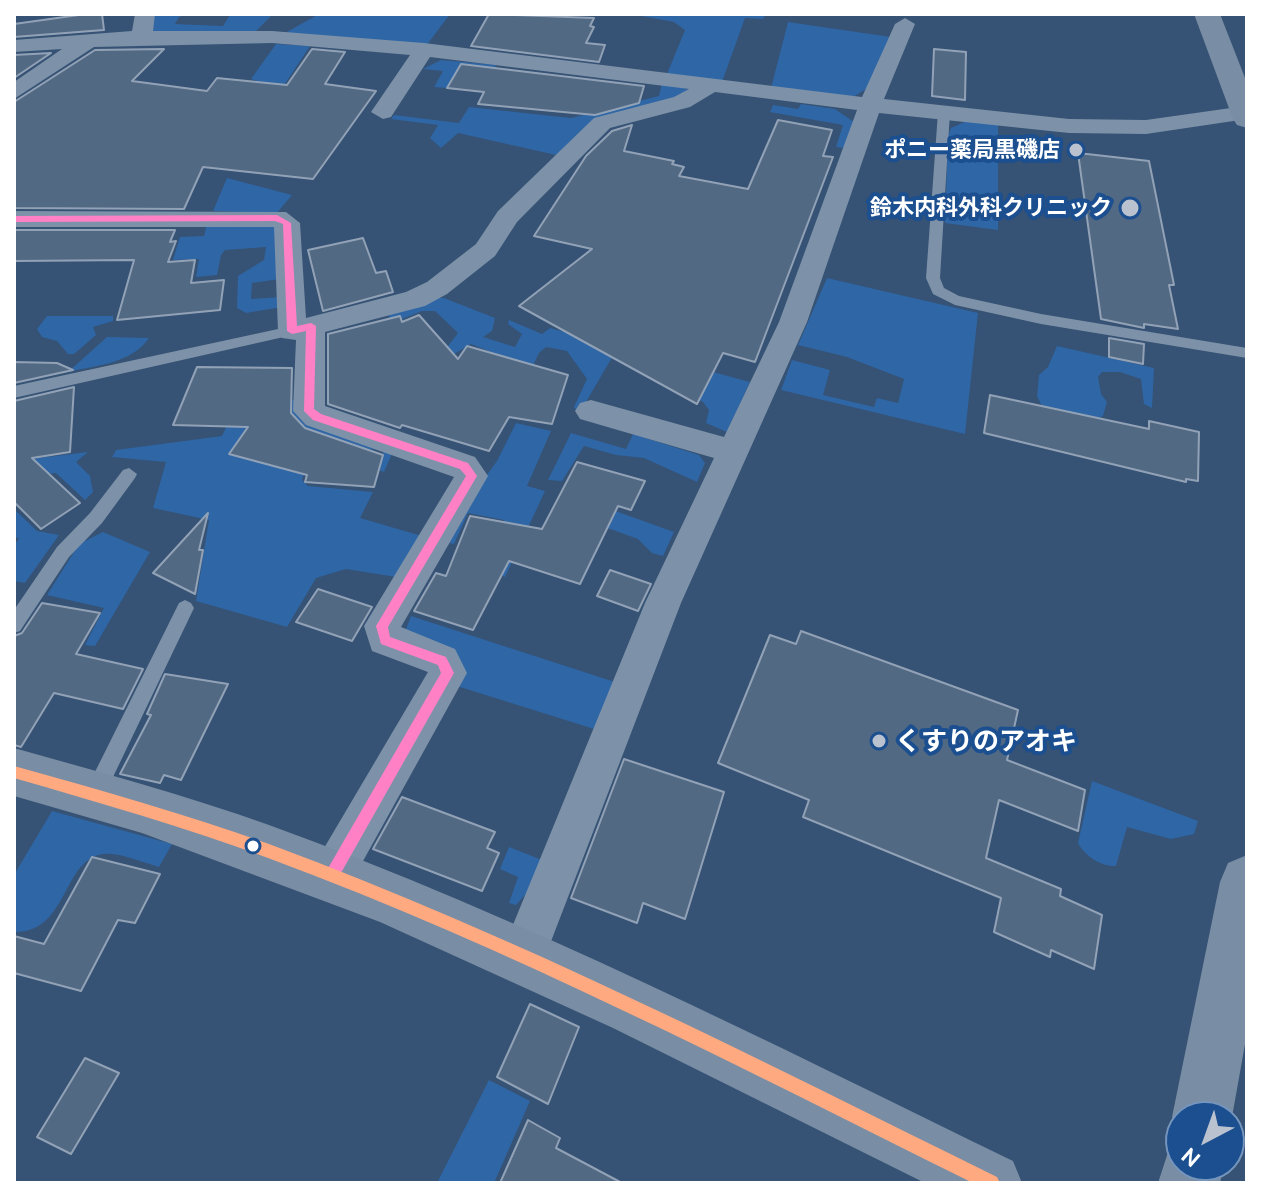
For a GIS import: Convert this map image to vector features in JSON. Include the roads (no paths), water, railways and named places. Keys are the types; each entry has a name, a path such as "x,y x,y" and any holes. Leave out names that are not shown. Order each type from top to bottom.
{"street":[{"path":"142,37 145,14"},
{"path":"14,46 142,37 272,37 424,49 870,105 1108,128 1146,127 1246,115 1207,14"},
{"path":"524,954 663,603 793,322 870,105 905,24"},
{"path":"14,92 89,41"},
{"path":"383,112 424,49"},
{"path":"302,329 415,299 437,288 486,250 507,217 602,123 682,102 712,85"},
{"path":"14,219 277,218 287,223 302,329 309,411 317,417 464,466 472,476 382,626 385,640 442,661 448,673 332,875"},
{"path":"591,411 733,452"},
{"path":"14,772 95,793 332,875 524,954 991,1183"},
{"path":"1205,1101 1247,882"}],"lane":[{"path":"944,112 933,278 938,291 955,300 1041,319 1247,353"},
{"path":"14,392 302,329"},
{"path":"14,625 63,552 96,518 129,474"},
{"path":"95,793 185,608"}],"place":[{"name":"ポニー薬局黒磯店","path":"1076,150"},
{"name":"鈴木内科外科クリニック","path":"1130,208"},
{"name":"くすりのアオキ","path":"879,741"}]}
